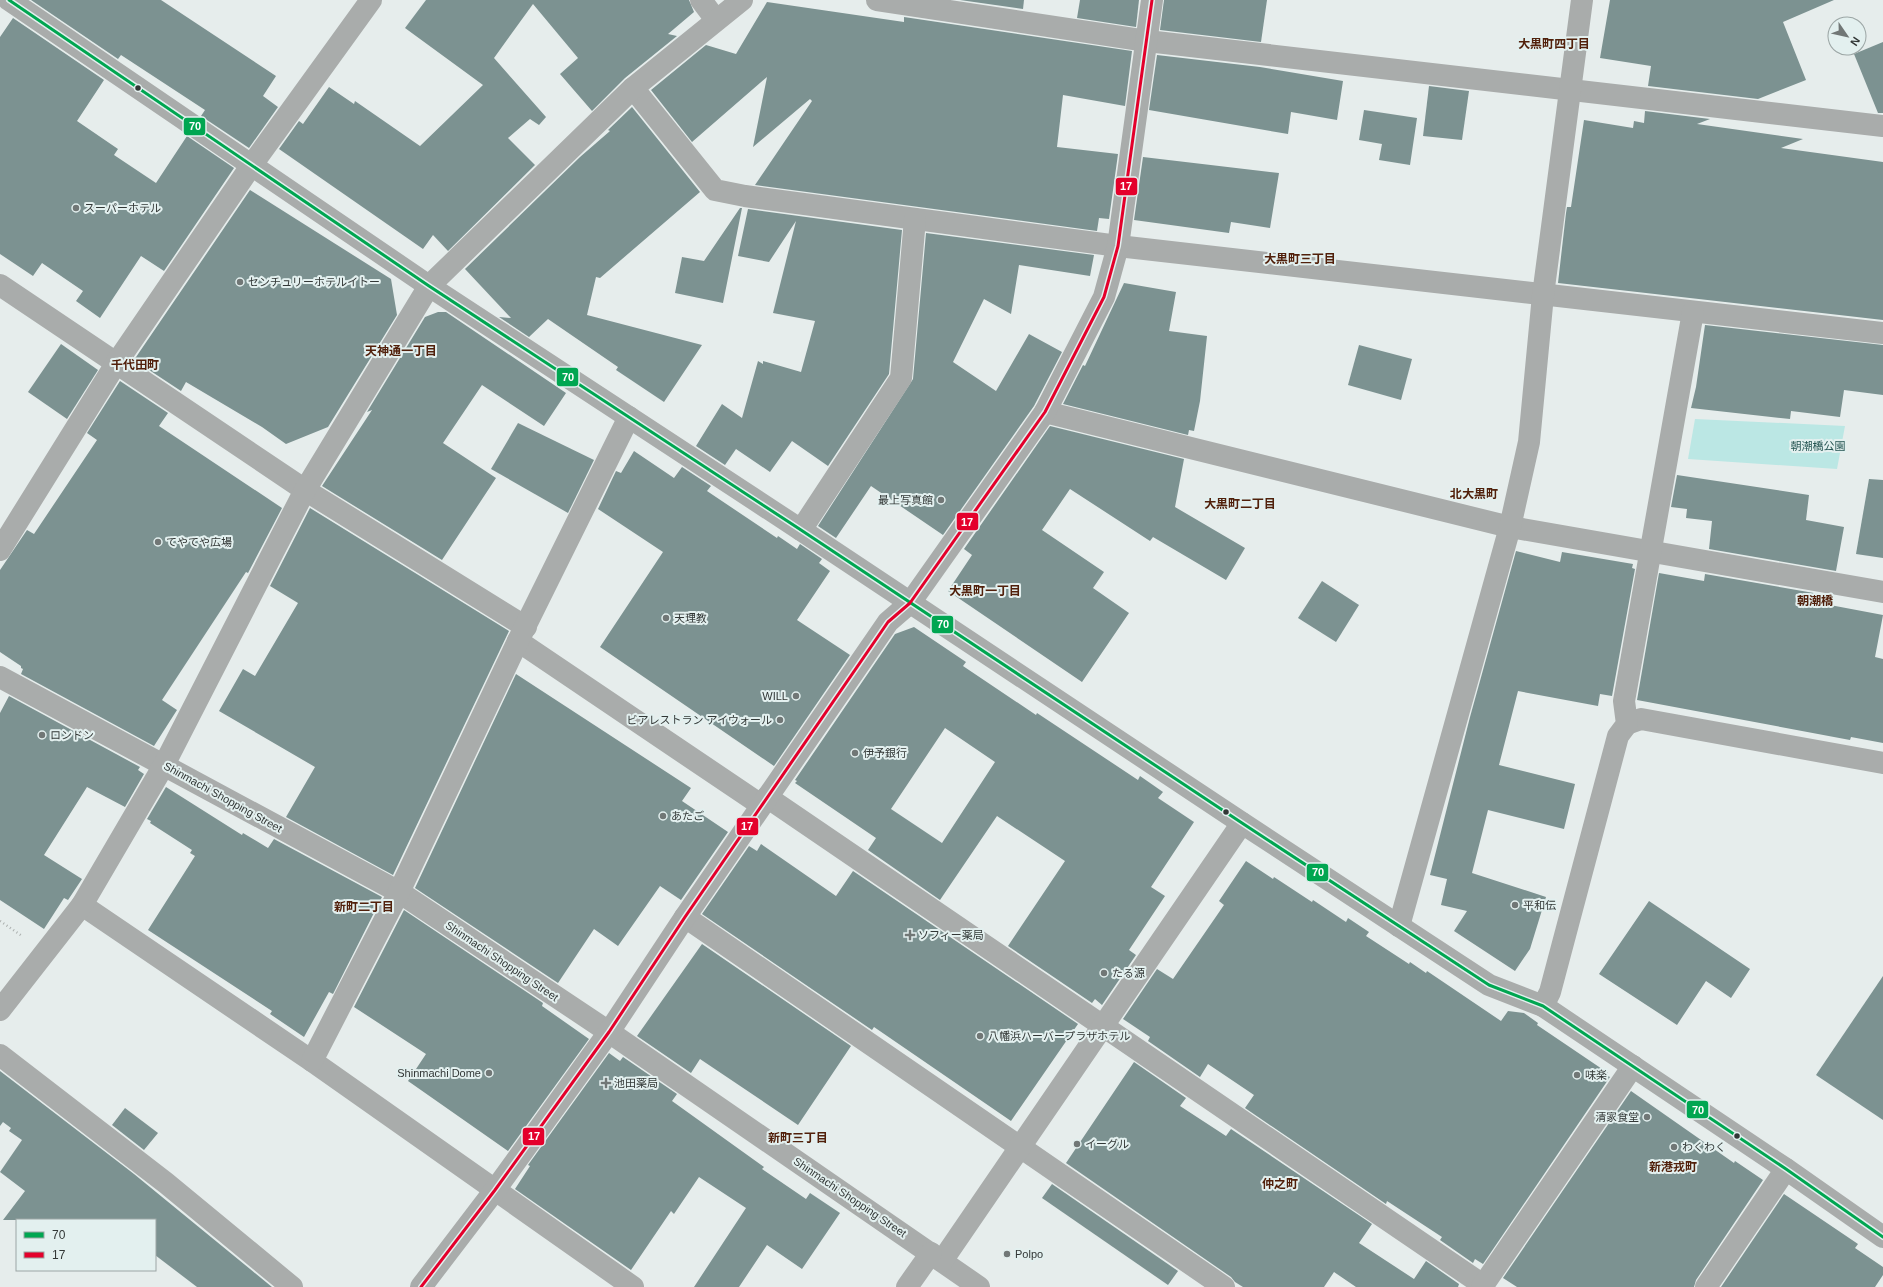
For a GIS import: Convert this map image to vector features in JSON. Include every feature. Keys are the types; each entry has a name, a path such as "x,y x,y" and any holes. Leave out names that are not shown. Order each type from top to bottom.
{"street":[{"path":"0,13 8,0 429,286 801,530 1242,823 1489,985 1543,1006 1786,1169 1883,1237"},
{"path":"0,550 117,362 251,166 372,0"},
{"path":"700,0 716,20"},
{"path":"0,1010 82,905 164,765 305,490 429,286 632,88 742,0"},
{"path":"877,0 1147,41 1883,126"},
{"path":"421,1287 495,1190 609,1032 685,917 888,622 910,603 1045,412 1104,297 1118,246 1152,0"},
{"path":"1399,926 1510,526 1529,442 1543,295 1582,0"},
{"path":"632,88 716,190 745,196 1118,246 1883,333"},
{"path":"801,530 901,378 915,219"},
{"path":"0,285 522,634 764,801 1103,1026 1482,1286 1633,1066"},
{"path":"1627,724 1624,701 1693,312"},
{"path":"1045,412 1510,526 1883,592"},
{"path":"312,1061 399,892 522,634 629,417"},
{"name":"Shinmachi Shopping Street","path":"0,677 399,892 609,1032 979,1287"},
{"path":"1543,1006 1550,992 1618,736 1627,724 1641,719 1883,763"},
{"path":"907,1287 937,1257 1021,1148 1242,823"},
{"path":"82,905 312,1061 633,1287"},
{"path":"685,917 1224,1287"},
{"path":"0,1055 166,1183 292,1287"},
{"path":"1706,1287 1786,1169"}],"green space":[{"name":"朝潮橋公園","path":"1695,419 1845,426 1837,469 1688,459"}],"building":[{"path":"31,0 161,0 276,76 263,96 278,107 249,148 201,116 205,110 121,55 118,59"},
{"path":"426,0 689,0 694,12 668,34 677,36 625,78 592,111 560,74 578,58 533,4 494,58 546,117 539,125 530,119 508,138 535,165 448,251 433,235 423,249 279,149 299,121 303,124 329,87 354,104 355,101 420,146 483,85 405,28"},
{"path":"960,0 1024,0 1023,9"},
{"path":"1080,0 1139,0 1136,27 1077,18"},
{"path":"1164,0 1267,0 1261,42 1160,30"},
{"path":"1610,0 1834,0 1783,22 1806,80 1758,99 1648,86 1651,66 1600,58"},
{"path":"767,2 904,22 904,17 1132,51 1125,106 1063,95 1057,147 1118,154 1109,219 1099,218 1097,231 755,185 812,101 810,99 753,147 767,77 692,142 651,90 706,45 736,54"},
{"path":"13,18 104,80 77,121 118,149 114,155 156,183 187,136 234,168 164,271 141,256 100,318 76,301 83,291 42,263 33,276 0,254 0,37"},
{"path":"1883,42 1883,113 1878,113 1855,56 1867,56 1867,49"},
{"path":"1157,55 1260,67 1343,81 1337,120 1291,112 1288,134 1149,110"},
{"path":"1429,86 1469,91 1462,140 1423,136"},
{"path":"632,107 700,192 600,278 596,277 587,315 702,345 664,402 616,370 618,367 548,319 529,337 499,317 511,318 465,269 580,157 610,131 608,130"},
{"path":"1364,110 1417,118 1410,165 1379,160 1382,144 1359,140"},
{"path":"1645,111 1710,119 1697,124 1803,139 1781,148 1883,162 1883,320 1558,283 1566,213 1567,207 1571,207 1584,120 1633,128 1634,121 1644,123"},
{"path":"1143,157 1279,173 1270,228 1231,222 1229,233 1134,220"},
{"path":"250,190 391,279 397,315 328,427 286,444 262,427 186,382 181,391 134,360"},
{"path":"740,208 742,208 723,303 675,293 682,257 704,261"},
{"path":"748,209 902,230 889,374 828,466 792,441 770,472 736,449 725,465 696,446 722,404 742,418 758,361 763,364 763,361 801,372 815,321 773,313 796,221 769,262 738,256"},
{"path":"926,233 1094,255 1090,276 1019,265 1011,314 984,299 953,362 996,391 1029,334 1062,352 1034,406 943,535 871,486 836,538 818,526 913,379"},
{"path":"1124,283 1176,292 1169,331 1207,336 1200,401 1194,431 1189,430 1188,435 1063,404 1083,365 1085,366"},
{"path":"438,312 446,312 566,393 544,426 482,385 443,443 496,478 442,560 322,486 372,410 367,412 425,317"},
{"path":"1705,325 1883,345 1883,395 1844,390 1840,417 1791,411 1790,419 1691,408 1696,387"},
{"path":"61,344 98,370 67,419 28,392"},
{"path":"1359,345 1412,359 1401,400 1348,385"},
{"path":"120,381 168,413 159,426 282,508 248,573 246,572 162,700 177,710 154,746 21,674 23,669 21,666 0,652 0,570 27,530 34,534 97,440 87,433"},
{"path":"518,423 594,460 568,513 491,469"},
{"path":"1050,426 1184,459 1175,507 1245,548 1226,580 1153,537 1150,541 1070,489 1042,530 1104,572 1093,588 1129,613 1082,682 948,591 972,555 964,549"},
{"path":"634,451 674,478 682,467 711,486 707,491 777,538 778,536 797,549 800,544 822,559 819,563 830,571 797,620 850,655 774,766 600,647 663,552 598,509 616,471 621,473"},
{"path":"1677,475 1809,495 1806,520 1844,527 1836,571 1709,549 1712,521 1686,518 1687,509 1671,507"},
{"path":"1869,479 1883,480 1883,558 1856,554"},
{"path":"310,508 509,631 393,875 286,817 315,767 219,711 243,669 255,676 298,603 270,586"},
{"path":"1516,551 1560,562 1562,552 1633,564 1632,568 1635,569 1612,696 1600,694 1598,706 1518,691 1499,765 1575,784 1564,829 1488,810 1472,873 1546,897 1530,949 1515,971 1454,931 1467,911 1441,905 1447,879 1430,875 1470,717"},
{"path":"1659,573 1704,581 1705,574 1831,596 1830,605 1883,615 1875,657 1883,659 1883,743 1851,737 1850,740 1637,700"},
{"path":"1322,581 1359,605 1336,642 1298,618"},
{"path":"914,627 966,662 963,666 1036,715 1037,713 1138,780 1140,776 1163,792 1158,798 1194,822 1151,887 1165,896 1129,950 1136,955 1102,1005 1095,999 1092,1003 1008,946 1065,861 997,816 940,900 868,850 876,838 795,783 797,781 795,780 895,634","holes":["945,728 995,762 942,843 891,809"]},
{"path":"516,674 691,788 682,801 728,832 681,900 660,886 618,946 594,929 558,983 415,888"},
{"path":"9,696 140,767 138,770 144,774 125,807 87,787 44,855 82,879 68,900 64,898 44,929 0,900 0,713"},
{"path":"166,787 242,835 243,833 268,848 274,839 382,897 333,994 329,992 304,1037 270,1014 272,1011 148,930 195,856 190,853 192,850 150,823 151,821 147,819"},
{"path":"761,844 836,896 853,871 1078,1024 1011,1121 874,1027 872,1030 702,914 749,846 757,851"},
{"path":"1246,861 1312,902 1313,900 1346,922 1348,918 1369,932 1366,936 1409,964 1410,962 1426,973 1427,971 1501,1021 1508,1011 1524,1013 1538,1023 1537,1025 1608,1073 1606,1075 1610,1077 1483,1264 1475,1259 1473,1263 1440,1240 1442,1237 1387,1201 1386,1204 1245,1108 1254,1095 1208,1064 1200,1077 1148,1041 1150,1037 1123,1019 1157,969 1173,979 1224,905 1219,901"},
{"path":"1649,901 1750,969 1731,998 1706,981 1677,1025 1599,974"},
{"path":"404,910 543,1003 542,1006 589,1039 508,1151 408,1081 426,1054 354,1007"},
{"path":"702,944 851,1046 798,1125 700,1059 691,1073 637,1036"},
{"path":"1883,976 1883,1120 1816,1075"},
{"path":"609,1053 620,1061 623,1057 677,1094 672,1101 764,1167 762,1169 806,1199 810,1193 840,1213 802,1269 767,1245 739,1287 694,1287 746,1208 699,1177 674,1214 671,1211 631,1270 515,1189 530,1166 528,1165"},
{"path":"1134,1062 1186,1098 1180,1106 1226,1136 1231,1129 1372,1224 1359,1243 1414,1279 1426,1261 1459,1284 1458,1287 1356,1287 1334,1272 1324,1287 1243,1287 1235,1282 1231,1277 1066,1163"},
{"path":"0,1071 134,1174 272,1287 197,1287 156,1256 156,1219 3,1220 25,1191 0,1172 22,1140 9,1131 11,1128 3,1122 0,1126"},
{"path":"1631,1091 1734,1163 1735,1161 1763,1180 1696,1280 1694,1287 1517,1287 1503,1278"},
{"path":"125,1108 158,1133 144,1150 112,1125"},
{"path":"1052,1184 1178,1271 1168,1285 1042,1198"},
{"path":"1784,1194 1858,1244 1855,1248 1883,1267 1883,1275 1875,1287 1721,1287"}],"transit line":[{"name":"70","path":"9,0 429,286 801,530 1242,823 1489,985 1543,1006 1786,1169 1883,1237"},
{"name":"17","path":"421,1287 495,1190 609,1032 685,917 888,622 910,603 1045,412 1104,297 1118,246 1152,0"}],"place":[{"name":"スーパーホテル","path":"76,208"},
{"name":"センチュリーホテルイトー","path":"240,282"},
{"name":"最上写真館","path":"941,500"},
{"name":"てやてや広場","path":"158,542"},
{"name":"天理教","path":"666,618"},
{"name":"WILL","path":"796,696"},
{"name":"ビアレストラン アイウォール","path":"780,720"},
{"name":"ロンドン","path":"42,735"},
{"name":"伊予銀行","path":"855,753"},
{"name":"あたご","path":"663,816"},
{"name":"平和伝","path":"1515,905"},
{"name":"ソフィー薬局","path":"910,935"},
{"name":"たる源","path":"1104,973"},
{"name":"八幡浜ハーバープラザホテル","path":"980,1036"},
{"name":"Shinmachi Dome","path":"489,1073"},
{"name":"味楽","path":"1577,1075"},
{"name":"池田薬局","path":"606,1083"},
{"name":"清家食堂","path":"1647,1117"},
{"name":"イーグル","path":"1077,1144"},
{"name":"わくわく","path":"1674,1147"},
{"name":"Polpo","path":"1007,1254"}],"district":[{"name":"大黒町四丁目","path":"1554,44"},
{"name":"大黒町三丁目","path":"1300,259"},
{"name":"天神通一丁目","path":"401,351"},
{"name":"千代田町","path":"135,365"},
{"name":"北大黒町","path":"1474,494"},
{"name":"大黒町二丁目","path":"1240,504"},
{"name":"大黒町一丁目","path":"985,591"},
{"name":"朝潮橋","path":"1815,601"},
{"name":"新町二丁目","path":"364,907"},
{"name":"新町三丁目","path":"798,1138"},
{"name":"新港戎町","path":"1673,1167"},
{"name":"仲之町","path":"1280,1184"}]}
